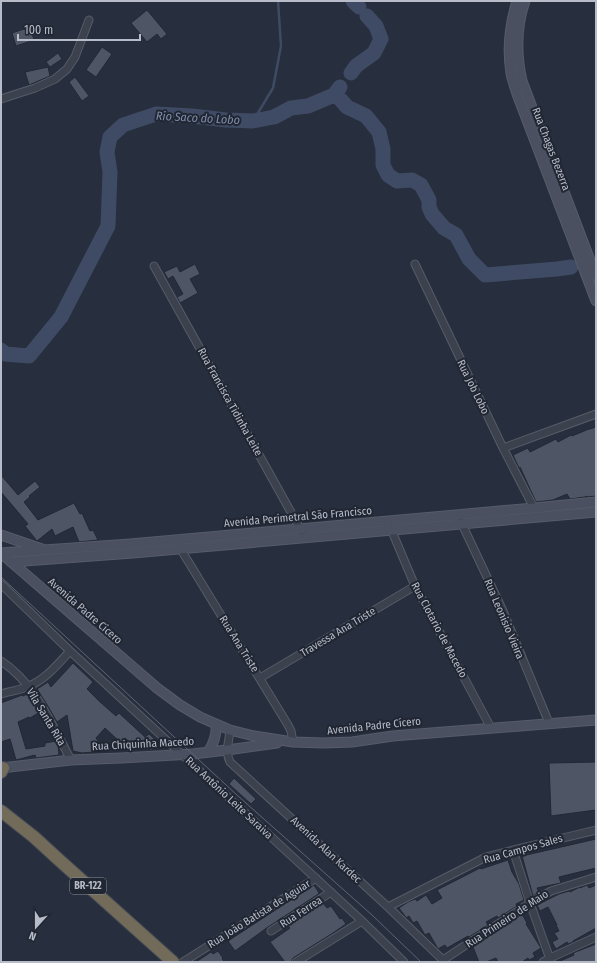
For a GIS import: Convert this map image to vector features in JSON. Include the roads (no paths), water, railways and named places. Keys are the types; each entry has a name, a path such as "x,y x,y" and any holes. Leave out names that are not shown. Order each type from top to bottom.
{"highway":[{"name":"BR-122","path":"1,811 34,837 173,962"}],"main road":[{"name":"Rua Chagas Bezerra","path":"516,1 510,28 509,48 511,74 517,94 596,302"},
{"name":"Rua Chagas Bezerra","path":"525,1 522,7 517,38 517,53 522,81 596,276"},
{"name":"Avenida Perimetral São Francisco","path":"1,553 45,550 180,548 304,538 391,529 534,508 596,502"},
{"name":"Avenida Perimetral São Francisco","path":"11,562 300,529 596,512"},
{"path":"1,535 45,550"},
{"name":"Avenida Padre Cícero","path":"1,553 157,688 180,706 200,717 230,730 290,742 324,743 352,742 393,736 596,720"},
{"path":"208,752 213,745 215,738 216,724"},
{"name":"Rua Chiquinha Macedo","path":"2,770 71,760 208,752 290,742"}],"street":[{"path":"1,99 35,88 67,69 75,57 89,20"},
{"name":"Rua Job Lobo","path":"415,264 503,448 534,508"},
{"name":"Rua Francisca Tidinha Leite","path":"154,266 304,538"},
{"path":"503,448 596,414"},
{"name":"Rua Leonisio Vieira","path":"461,519 503,612 548,723"},
{"name":"Rua Clotario de Macedo","path":"391,529 415,586 491,728"},
{"name":"Rua Ana Triste","path":"180,548 288,725 291,731 290,742"},
{"name":"Rua Antônio Leite Saraiva","path":"1,584 70,651 316,878 404,962"},
{"name":"Travessa Ana Triste","path":"260,678 415,586"},
{"path":"1,694 28,687 44,677 57,666 70,651"},
{"name":"Vila Santa Rita","path":"1,661 8,665 39,701 71,760"},
{"path":"227,750 230,730"},
{"name":"Avenida Alan Kardec","path":"227,750 230,762 388,907 444,961"},
{"name":"Rua Campos Sales","path":"388,907 486,858 596,830"},
{"path":"513,850 548,961 596,937"},
{"name":"Rua Primeiro de Maio","path":"444,961 530,903 551,891 596,877"},
{"name":"Rua João Batista de Aguiar","path":"183,962 316,878"},
{"name":"Rua Ferrea","path":"271,931 331,892"},
{"path":"296,962 362,921"}],"waterway":[{"path":"253,121 273,88 281,46 278,1"},
{"name":"Rio Saco do Lobo","path":"353,1 359,7"},
{"name":"Rio Saco do Lobo","path":"351,73 356,66 374,53 381,39 376,26 367,16"},
{"name":"Rio Saco do Lobo","path":"1,350 5,354 29,356 61,317 108,226 110,172 107,152 110,137 123,125 156,114 253,121 274,117 291,108 308,106 334,95 340,87"},
{"path":"334,95 347,107 366,116 379,132 383,149 383,165 388,175 397,181 412,180 421,185 429,200 429,207 432,214 444,228 456,235 469,259 485,275 571,267"}],"tram line":[{"path":"1,577 238,796 372,915 421,962"}]}
